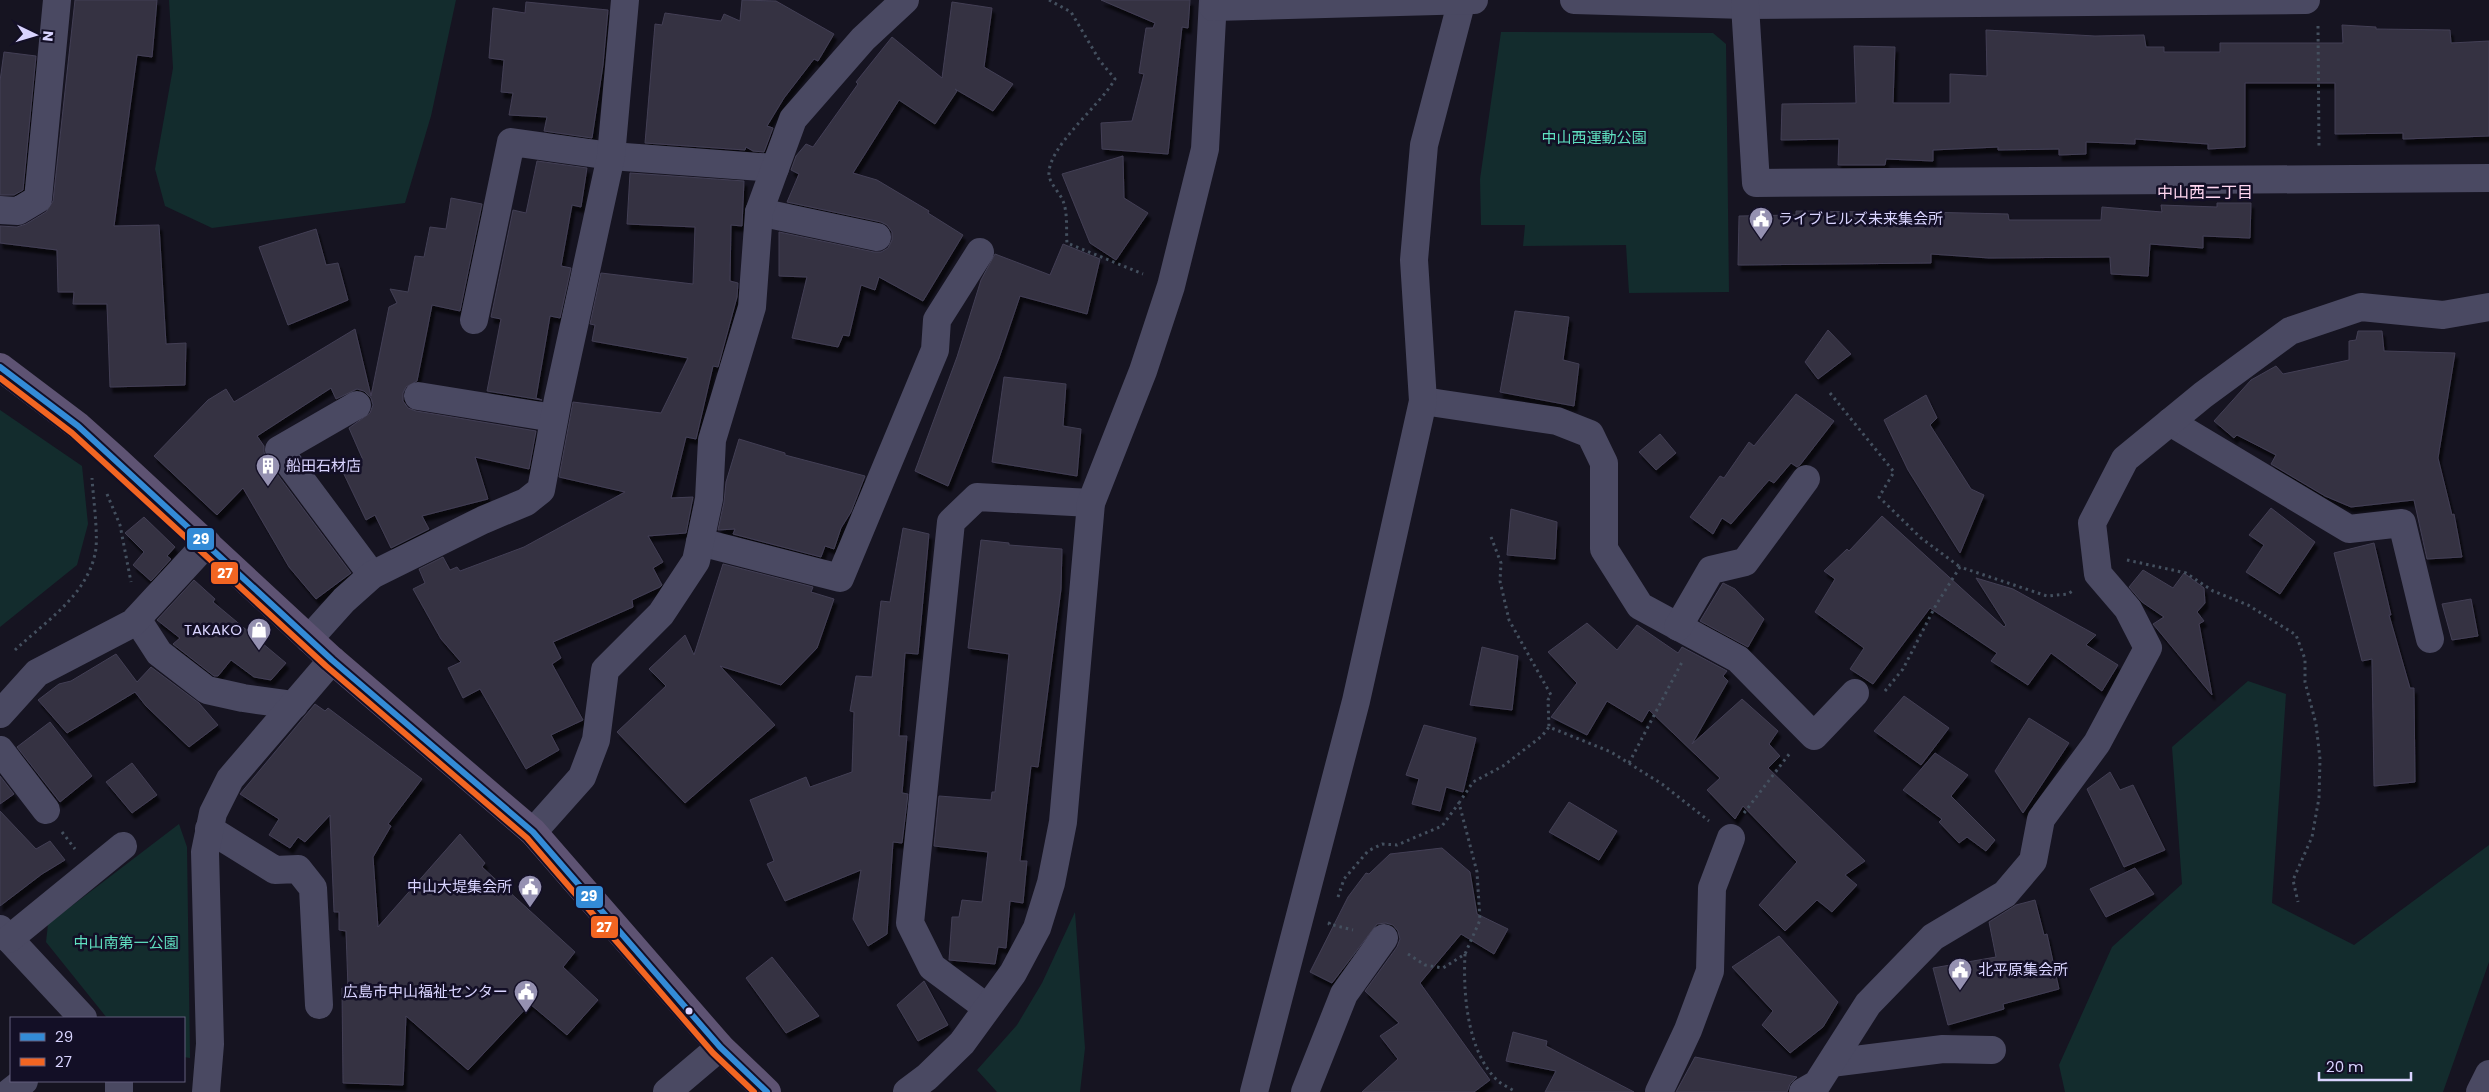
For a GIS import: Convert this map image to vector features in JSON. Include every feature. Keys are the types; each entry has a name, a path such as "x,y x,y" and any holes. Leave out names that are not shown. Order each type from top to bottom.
{"main road":[{"path":"0,367 78,426 332,660 532,832 720,1047 767,1092"}],"street":[{"path":"0,210 18,211 38,199 57,0"},
{"path":"309,638 344,600 372,575 483,520 526,502 541,490 554,418 611,156 625,0"},
{"path":"532,832 582,777 596,740 605,670 661,614 696,561 709,499 712,440 752,307 759,212 793,119 863,39 905,0"},
{"path":"1254,1092 1356,701 1423,401 1414,260 1424,145 1462,0"},
{"path":"907,1092 928,1077 962,1042 1013,973 1037,928 1051,884 1063,822 1092,503 1143,371 1171,286 1205,149 1213,4 1474,0"},
{"path":"1574,0 1746,5 2312,10"},
{"path":"1746,5 1756,183 2489,178"},
{"path":"474,320 510,142 611,156 775,168"},
{"path":"759,212 877,237"},
{"path":"700,542 840,578 935,350 937,320 980,252"},
{"path":"1804,1092 1817,1084 1868,1004 1933,937 2005,894 2034,861 2041,819 2097,743 2148,648 2128,609 2097,566 2092,523 2125,459 2170,422 2290,331 2362,307 2442,315 2489,307"},
{"path":"418,396 554,418"},
{"path":"1423,401 1557,421 1590,434 1604,462 1604,549 1640,606 1738,659 1814,736 1868,695"},
{"path":"357,405 279,450 372,575"},
{"path":"2170,422 2349,529 2402,523 2430,639"},
{"path":"1687,632 1711,570 1745,562 1806,479"},
{"path":"986,1008 932,967 910,923 951,522 977,497 1092,503"},
{"path":"0,714 37,673 137,619 207,543"},
{"path":"137,619 159,653 207,690 243,698 294,705"},
{"path":"206,1092 210,1044 205,852 213,813 230,779 332,660"},
{"path":"0,750 46,810"},
{"path":"210,830 275,870 298,869 314,888 319,1005"},
{"path":"1658,1092 1688,1030 1710,970 1712,888 1731,838"},
{"path":"82,1017 5,934 92,871 123,846"},
{"path":"1305,1092 1344,994 1384,938"},
{"path":"668,1092 720,1047"},
{"path":"1831,1063 1943,1049 1992,1050"},
{"path":"2480,1092 2489,1074"},
{"path":"10,1092 23,1082"}],"path":[{"path":"1049,0 1071,12 1100,61 1115,79 1108,92 1062,141 1049,166 1049,177 1064,203 1067,243 1171,286"},
{"path":"2312,10 2319,179"},
{"path":"1830,393 1894,472 1879,497 1921,538 1960,567 2047,596 2068,594 2097,566 2128,560 2186,573 2213,591 2248,606 2296,635 2305,659 2306,682 2316,724 2320,759 2319,798 2312,837 2293,880 2298,902"},
{"path":"10,656 73,596 87,579 96,553 92,477"},
{"path":"106,490 120,525 137,619"},
{"path":"1335,906 1344,879 1368,852 1382,844 1397,845 1442,826 1473,782 1503,766 1542,736 1549,726 1548,700 1551,695 1510,620 1500,581 1500,563 1492,537"},
{"path":"1868,695 1903,669 1936,606 1960,567"},
{"path":"1629,763 1687,632"},
{"path":"1549,726 1611,752 1629,763 1662,784 1731,838 1740,819 1794,748 1814,736"},
{"path":"1460,803 1477,872 1480,904 1480,920 1465,954 1464,985 1470,1020 1480,1057 1497,1080 1516,1092"},
{"path":"46,810 92,871"},
{"path":"1332,915 1330,924 1384,938 1425,965 1443,968 1465,954"}],"green space":[{"path":"169,0 456,0 431,116 405,203 212,228 165,206 155,169 173,68"},
{"name":"中山西運動公園","path":"1501,32 1713,33 1726,44 1729,292 1629,293 1626,245 1523,246 1525,225 1481,225 1480,179"},
{"path":"0,410 82,466 88,524 77,565 0,627"},
{"path":"2248,681 2286,694 2272,903 2354,945 2489,845 2489,962 2443,1092 2065,1092 2059,1065 2112,947 2182,884 2172,747"},
{"name":"中山南第一公園","path":"179,824 187,847 190,1058 185,1057 185,1017 106,1017 46,942 48,924"},
{"path":"1075,912 1085,1048 1080,1092 997,1092 977,1070 1017,1025 1042,983"}],"building":[{"path":"75,0 157,0 152,57 137,55 114,226 159,225 166,344 186,343 185,385 110,387 107,304 73,304 74,292 58,292 57,250 0,243 0,226 17,227 26,224 46,212 53,201"},
{"path":"742,0 776,1 834,34 818,61 814,59 784,98 767,126 773,128 764,152 753,151 746,147 745,150 645,143 655,24 662,25 665,13 721,21 724,14 740,21"},
{"path":"1101,0 1190,0 1188,28 1182,27 1168,154 1102,149 1101,123 1132,121 1144,74 1139,73 1146,28 1153,28 1155,23"},
{"path":"526,2 608,10 603,65 592,138 544,131 547,117 509,115 513,93 501,92 504,60 489,58 493,8 525,13"},
{"path":"952,2 992,8 984,67 1013,84 993,111 955,89 957,91 935,124 899,100 853,173 877,180 929,211 928,213 963,235 923,301 879,277 875,290 861,285 849,336 843,335 838,347 792,338 807,277 779,276 779,232 874,252 881,252 888,248 892,240 892,232 887,225 881,222 787,202 799,174 791,170 796,156 806,144 813,147 858,84 856,82 892,37 942,78"},
{"path":"2342,25 2376,27 2376,29 2450,30 2451,43 2489,41 2489,136 2403,139 2403,133 2335,134 2335,83 2245,83 2245,147 2208,149 2208,144 2135,139 2135,144 2086,142 2086,154 2059,155 2059,149 1998,150 1998,147 1933,150 1933,161 1886,159 1885,165 1838,165 1839,139 1781,140 1782,104 1856,103 1854,46 1895,47 1893,103 1950,103 1950,74 1987,76 1986,30 2095,36 2144,35 2146,47 2164,47 2164,52 2220,52 2220,43 2343,43"},
{"path":"4,52 36,56 23,190 14,195 0,195 0,81"},
{"path":"1123,156 1124,198 1148,213 1116,260 1090,243 1062,174"},
{"path":"537,161 587,168 581,207 572,205 561,266 571,268 560,318 550,316 536,398 542,400 487,391 501,319 491,317 513,210 526,213"},
{"path":"630,173 744,181 742,226 731,225 730,281 738,283 737,297 718,367 713,366 696,439 686,437 671,498 693,497 686,533 648,536 663,562 653,568 662,585 660,587 632,600 633,607 553,642 561,658 552,664 583,720 551,735 559,750 526,769 480,689 463,698 448,668 461,662 441,639 413,589 425,583 419,569 443,557 450,570 457,567 460,571 524,547 625,492 559,477 573,402 661,413 688,358 592,341 595,325 590,324 601,273 693,284 695,227 627,224"},
{"path":"451,198 482,204 460,311 432,305 417,381 406,387 403,393 403,401 408,408 416,411 536,431 529,469 475,457 488,499 422,516 429,529 391,548 375,515 366,520 341,468 363,460 349,428 370,413 373,405 371,398 364,391 357,389 336,399 331,388 257,436 264,446 266,459 351,573 316,599 289,567 243,488 217,515 154,456 208,400 226,389 234,402 355,329 371,396 389,307 397,303 390,289 408,292 415,256 424,257 430,227 446,229"},
{"path":"2217,203 2251,203 2250,238 2203,236 2203,248 2150,244 2148,276 2111,274 2110,257 1989,258 1931,254 1931,263 1738,265 1739,216 1796,215 1796,211 1875,212 1877,222 1920,218 1922,212 2008,214 2009,220 2101,220 2102,207 2162,212 2161,205 2217,207"},
{"path":"316,229 326,265 338,263 348,300 288,325 259,247"},
{"path":"1063,244 1100,259 1087,314 1020,296 999,358 948,486 915,471 957,357 981,280 995,254 1050,275"},
{"path":"1515,311 1569,317 1563,360 1579,364 1574,406 1500,392"},
{"path":"1828,330 1851,354 1818,379 1805,362"},
{"path":"2358,331 2382,331 2384,351 2455,353 2438,458 2452,515 2454,514 2462,557 2427,559 2414,500 2351,507 2325,496 2271,464 2276,455 2237,435 2234,438 2214,421 2251,380 2276,366 2283,374 2349,360 2349,341 2356,340"},
{"path":"1004,377 1066,384 1063,426 1081,429 1077,476 992,462"},
{"path":"1796,394 1834,421 1800,465 1797,467 1791,463 1774,483 1769,480 1731,524 1722,518 1713,534 1690,517 1720,476 1724,478 1749,442 1754,446"},
{"path":"1926,395 1937,418 1930,425 1971,489 1984,495 1960,553 1908,470 1884,420"},
{"path":"1660,434 1676,453 1656,470 1639,452"},
{"path":"739,439 785,453 785,455 865,476 851,512 841,528 834,549 825,546 821,557 733,534 735,529 718,530 726,482"},
{"path":"2271,508 2315,542 2280,594 2246,572 2264,545 2249,535"},
{"path":"1511,509 1557,522 1555,559 1507,555"},
{"path":"1882,516 2004,627 2006,625 1976,578 2013,589 2096,635 2086,645 2118,665 2102,691 2051,653 2028,685 1991,661 1997,653 1930,608 1873,684 1850,669 1864,648 1815,612 1835,579 1824,571 1847,549 1849,551"},
{"path":"144,517 175,547 167,556 171,559 151,581 133,565 144,552 125,533"},
{"path":"903,528 929,534 918,654 905,653 899,736 907,736 902,793 908,794 902,843 893,842 887,934 868,946 853,919 861,870 785,901 767,864 774,861 750,800 806,777 810,787 852,772 854,712 850,711 856,676 872,677 881,601 890,602"},
{"path":"981,540 1009,543 1009,545 1062,549 1061,589 1038,767 1031,766 1020,861 1027,861 1023,903 1010,901 1006,948 998,947 995,964 949,960 952,917 959,917 962,900 982,902 988,852 934,846 939,796 991,800 992,792 995,792 1009,654 968,648"},
{"path":"2374,543 2391,615 2389,615 2410,688 2414,688 2415,782 2374,786 2372,659 2362,661 2334,553"},
{"path":"723,564 813,587 811,592 834,599 817,648 781,685 720,666 775,725 685,803 617,732 666,686 649,669 685,635 694,655"},
{"path":"2143,570 2173,588 2184,573 2204,588 2205,603 2197,612 2204,621 2199,624 2212,695 2153,624 2164,617 2142,602 2129,587"},
{"path":"194,580 215,599 213,602 286,663 271,680 254,677 231,660 218,676 214,676 173,644 180,638 157,620"},
{"path":"1723,583 1735,589 1764,619 1748,647 1700,621"},
{"path":"2471,599 2478,636 2452,640 2442,604"},
{"path":"1587,623 1617,650 1637,625 1678,653 1682,647 1727,671 1723,676 1728,681 1692,744 1742,699 1778,731 1769,744 1780,756 1768,768 1865,861 1845,875 1857,885 1832,912 1817,900 1785,931 1759,905 1797,862 1743,806 1735,819 1707,790 1720,778 1649,710 1642,722 1607,701 1587,735 1551,717 1577,683 1548,652"},
{"path":"1482,647 1518,656 1512,710 1470,705"},
{"path":"116,654 137,682 151,667 199,703 218,725 189,747 146,706 135,692 67,733 38,700 59,684 71,681"},
{"path":"1904,696 1949,728 1921,765 1874,731"},
{"path":"315,704 325,711 328,708 422,779 388,824 391,826 373,857 378,927 460,834 485,863 482,867 575,952 563,967 598,1000 567,1035 530,1004 468,1070 406,1016 403,1085 343,1083 342,988 348,988 346,931 339,930 339,912 334,912 330,815 305,842 298,837 290,848 269,835 279,819 240,794"},
{"path":"2029,718 2069,743 2023,813 1995,771"},
{"path":"50,722 92,776 60,802 17,747"},
{"path":"1424,725 1476,738 1463,792 1446,787 1440,811 1412,804 1419,779 1406,775"},
{"path":"1935,753 1968,775 1951,796 1995,840 1986,851 1967,837 1959,843 1939,822 1942,819 1903,790"},
{"path":"132,763 157,795 132,813 106,782"},
{"path":"2110,772 2120,790 2133,785 2165,850 2124,867 2087,789"},
{"path":"0,776 14,794 0,804"},
{"path":"1569,802 1617,831 1599,860 1549,832"},
{"path":"0,811 36,849 50,841 65,860 42,874 0,906"},
{"path":"1442,848 1470,872 1477,914 1508,929 1494,954 1461,934 1420,983 1490,1080 1474,1092 1362,1092 1398,1059 1380,1036 1399,1023 1365,991 1397,947 1400,939 1398,931 1393,925 1386,923 1377,924 1332,983 1310,972 1348,897 1366,873 1369,874 1390,854"},
{"path":"2135,868 2154,894 2106,917 2090,889"},
{"path":"2035,900 2044,935 2047,934 2059,989 2003,1004 2004,1009 1948,1025 1933,968 1996,957 1989,922 2016,905"},
{"path":"1779,936 1838,1002 1823,1027 1790,1053 1762,1025 1773,1011 1732,967"},
{"path":"772,957 819,1016 786,1033 746,978"},
{"path":"924,981 948,1025 918,1041 897,1005"},
{"path":"1513,1032 1547,1041 1546,1046 1634,1092 1545,1092 1556,1071 1506,1061"},
{"path":"1695,1057 1797,1077 1790,1084 1787,1092 1676,1092"}],"transit line":[{"name":"29","path":"0,367 78,426 332,660 533,832 720,1047 767,1092"},
{"name":"27","path":"0,378 72,433 326,666 527,838 713,1053 754,1092"}],"place":[{"name":"ライブヒルズ未来集会所","path":"1761,240"},
{"name":"船田石材店","path":"268,487"},
{"name":"TAKAKO","path":"259,651"},
{"name":"中山大堤集会所","path":"530,908"},
{"name":"北平原集会所","path":"1960,991"},
{"name":"広島市中山福祉センター","path":"526,1013"}],"district":[{"name":"中山西二丁目","path":"2205,192"}]}
